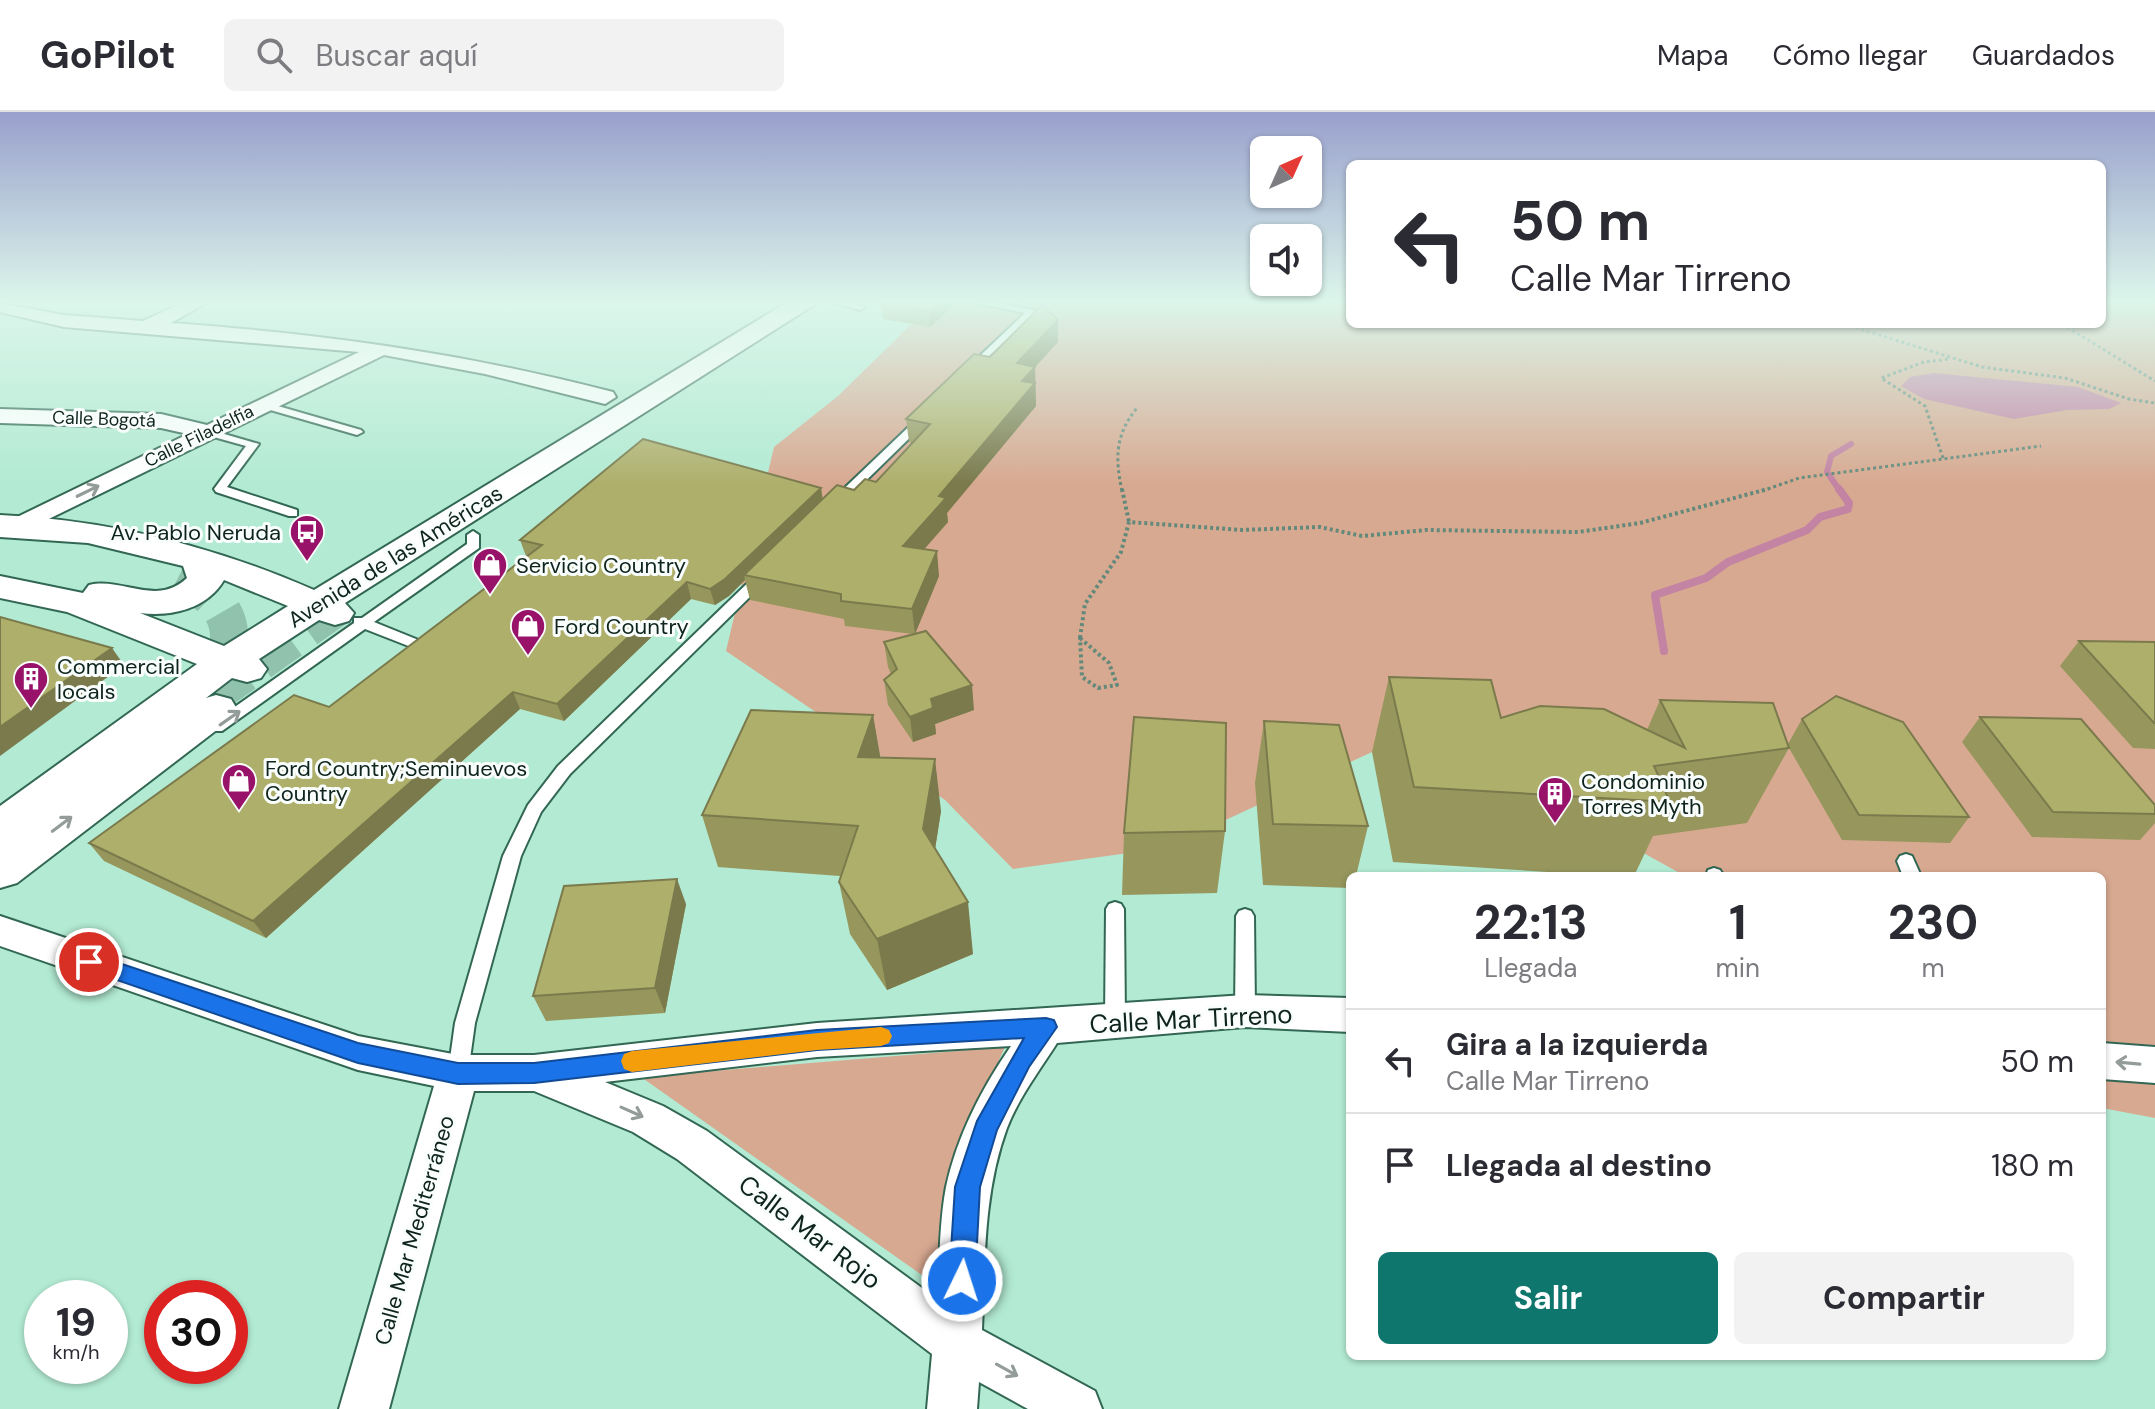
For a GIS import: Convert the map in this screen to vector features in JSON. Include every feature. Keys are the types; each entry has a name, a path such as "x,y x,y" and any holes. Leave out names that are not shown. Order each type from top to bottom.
{"main road":[{"name":"Avenida de las Américas","path":"336,605 605,397 661,364"},
{"name":"Avenida de las Américas","path":"336,605 710,364"},
{"name":"Avenida de las Américas","path":"0,830 229,663 336,605 530,483 741,364"},
{"name":"Avenida de las Américas","path":"0,794 229,663 473,535 622,450 728,371"},
{"path":"6,532 89,553 187,566 336,605"},
{"path":"1,587 61,584 136,604 159,604 190,592 205,581 206,571 187,566"},
{"path":"1,587 78,603 229,663"},
{"name":"Avenida de las Américas","path":"0,870 115,784 229,663"}],"street":[{"name":"Calle Filadelfia","path":"6,532 351,364"},
{"path":"468,364 605,397"},
{"name":"Calle Bogotá","path":"0,416 161,421 207,432"},
{"name":"Calle Mar Tirreno","path":"0,931 358,1053 458,1073 534,1073 817,1040 1046,1027 1245,1011 1346,1015"},
{"path":"952,1409 968,1187 986,1128 1004,1090 1046,1027"},
{"path":"2106,1061 2155,1065"},
{"name":"Calle Mar Mediterráneo","path":"364,1409 458,1073"},
{"name":"Calle Mar Rojo","path":"534,1073 648,1119 692,1145 958,1344 1077,1409"}],"lane":[{"path":"954,387 978,364"},
{"path":"264,405 357,432"},
{"path":"821,518 932,409"},
{"path":"207,432 253,444 220,489 293,513"},
{"name":"Calle Mar Mediterráneo","path":"458,1073 465,1023 512,856 534,809 564,770 777,562"},
{"path":"115,784 166,763 336,605 416,644"},
{"path":"1115,909 1115,1021"},
{"path":"1245,916 1245,1011"}],"path":[{"path":"1920,364 1881,378 1925,406 1943,458"},
{"path":"1970,364 2065,378 2129,399 2155,403"},
{"path":"2126,364 2155,381"},
{"path":"1080,638 1113,667 1117,685 1107,689 1093,688 1082,677 1080,638 1085,603 1117,559 1131,529 1116,456 1122,423 1137,408"},
{"path":"1129,522 1242,530 1320,527 1362,536 1426,530 1578,532 1640,523 1815,476 2041,446"}],"shaded area":[{"path":"871,364 2155,364 2155,1118 2106,1109 2106,872 1678,872 1499,773 1372,752 1165,848 1013,869 945,800 726,651 774,447 838,396"},
{"path":"1934,373 2078,387 2121,403 2109,409 2067,410 2014,419 1924,399 1901,386 1910,377"},
{"path":"1005,1047 954,1157 936,1285 641,1077"}],"building":[{"path":"964,364 1019,364 1035,367 1022,381 1035,383 939,496 946,498 903,546 937,551 912,609 841,601 841,594 744,575 837,485 854,490 865,479 876,482 930,424 906,419"},
{"name":"Ford Country","path":"643,439 821,488 725,579 710,589 687,582 557,704 513,692 253,921 89,843 294,695 329,707 542,545 520,540"},
{"name":"Commercial locals","path":"0,617 112,648 0,727"},
{"path":"926,631 972,685 931,699 933,708 910,717 884,680 897,669 884,642"},
{"path":"2079,641 2155,642 2155,723 2154,723"},
{"path":"1389,677 1491,680 1501,718 1540,706 1604,709 1685,748 1660,700 1773,703 1789,748 1654,766 1670,802 1414,787"},
{"path":"1836,696 1903,722 1969,817 1859,815 1802,719"},
{"path":"751,710 873,715 858,757 935,759 923,829 968,902 877,939 839,882 858,826 702,815"},
{"path":"1134,717 1226,723 1225,831 1124,833"},
{"path":"1980,717 2081,719 2155,805 2155,814 2053,812"},
{"path":"1264,721 1339,725 1368,826 1273,824"},
{"path":"677,879 655,988 533,996 564,886"}],"waterway":[{"path":"1840,491 1827,472 1831,456 1851,444"},
{"path":"1664,651 1655,595 1706,578 1728,562 1807,530 1820,517 1848,509 1849,503 1839,489"}],"tunnel":[{"path":"179,576 213,600 223,613 228,627 229,642 225,658 204,694"},
{"path":"167,728 337,607"},
{"path":"162,732 170,726"}],"slow traffic":[{"path":"632,1061 817,1040 881,1036"}],"place":[{"name":"Av. Pablo Neruda","path":"307,563"},
{"name":"Servicio Country","path":"490,596"},
{"name":"Ford Country","path":"528,657"},
{"name":"Commercial locals","path":"31,710"},
{"name":"Ford Country;Seminuevos Country","path":"239,812"},
{"name":"Condominio Torres Myth","path":"1555,825"}],"route":[{"path":"89,962 358,1053 410,1066 458,1073 534,1073 817,1040 1046,1027 1021,1060 986,1128 968,1187 962,1281"}]}
